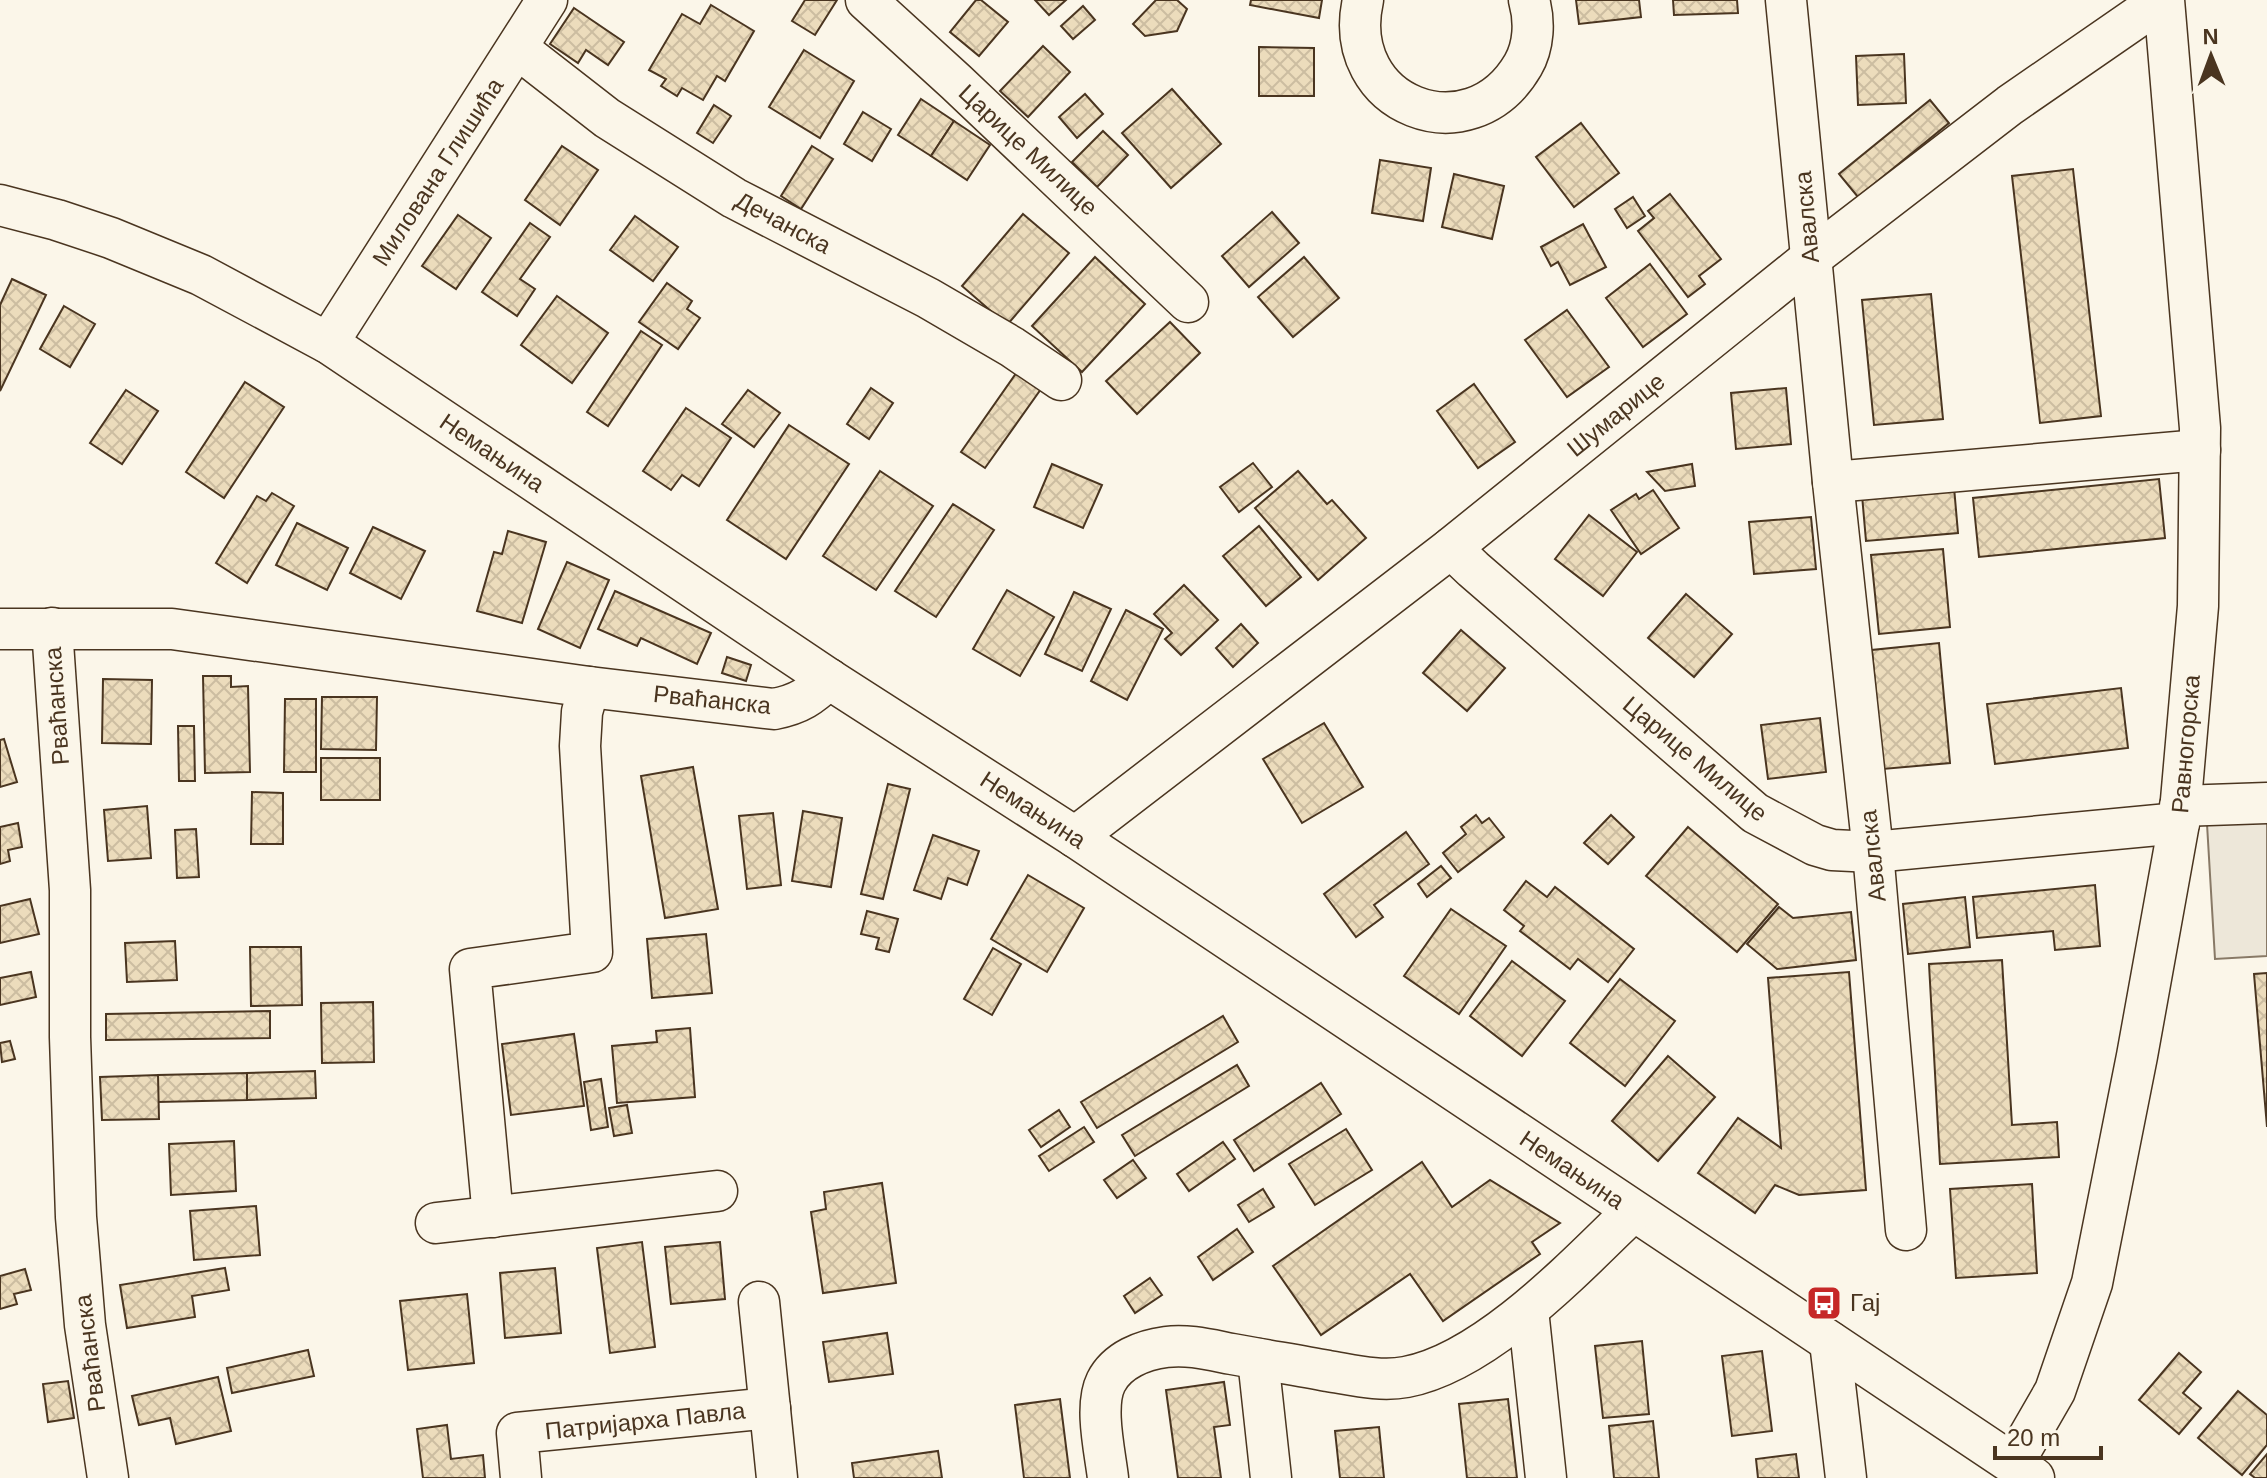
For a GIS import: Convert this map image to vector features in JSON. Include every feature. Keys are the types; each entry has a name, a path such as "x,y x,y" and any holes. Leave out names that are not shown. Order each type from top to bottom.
{"street":[{"name":"Милована Глишића","path":"328,343 547,0"},
{"name":"Царице Милице","path":"866,0 1188,302"},
{"path":"1363,0 1358,21 1361,48 1372,73 1391,94 1414,107 1441,113 1468,110 1493,99 1514,81 1528,57 1533,30 1529,0"},
{"name":"Авалска","path":"1786,0 1873,852 1906,1230"},
{"name":"Шумарице","path":"1075,837 1451,548 1811,258 2010,105 2163,0"},
{"name":"Равногорска","path":"2023,1471 2055,1391 2092,1283 2137,1056 2179,814 2198,606 2200,450 2163,0"},
{"name":"Дечанска","path":"517,48 607,118 734,198 928,298 1061,380"},
{"name":"Немањина","path":"0,205 111,238 201,275 328,343 829,679 1075,837 2023,1471"},
{"path":"1833,482 2200,450"},
{"name":"Царице Милице","path":"1451,548 1755,813 1815,845 1832,850 1873,852 2267,803"},
{"path":"0,629 52,628"},
{"name":"Рваћанска","path":"108,1478 85,1325 76,1217 70,1037 70,890 52,628 172,629 589,687 774,709 807,699 829,679"},
{"path":"493,1217 470,969 592,952 580,746 582,712 589,687"},
{"path":"436,1223 717,1191"},
{"path":"1108,1478 1101,1413 1103,1391 1112,1372 1134,1355 1169,1347 1201,1348 1371,1378 1404,1378 1430,1371 1477,1346 1528,1310 1633,1211"},
{"name":"Патријарха Павла","path":"759,1302 777,1478"},
{"path":"1528,1310 1546,1478"},
{"path":"1830,1342 1846,1478"},
{"path":"1258,1359 1271,1478"},
{"name":"Патријарха Павла","path":"521,1478 517,1433 770,1408"}],"shaded area":[{"path":"2267,820 2267,956 2215,959 2207,824"}],"building":[{"path":"805,0 837,0 815,35 792,21"},
{"path":"976,0 981,0 1008,22 979,56 950,32"},
{"path":"1035,0 1066,0 1049,15"},
{"path":"1156,0 1177,0 1187,9 1177,31 1145,36 1133,24"},
{"path":"1251,0 1322,0 1319,18 1250,5"},
{"path":"1576,0 1639,0 1641,17 1579,24"},
{"path":"1673,0 1737,0 1738,13 1674,15"},
{"path":"711,5 754,31 725,81 717,76 703,100 682,88 677,96 661,86 666,79 649,70 682,14 700,24"},
{"path":"1083,6 1095,20 1073,39 1061,26"},
{"path":"574,8 624,42 608,65 586,50 578,63 550,44"},
{"path":"1043,46 1070,72 1028,117 1000,91"},
{"path":"1259,47 1314,48 1314,96 1259,96"},
{"path":"804,50 854,81 820,138 769,107"},
{"path":"1904,54 1906,103 1858,105 1856,56"},
{"path":"1172,89 1221,144 1171,188 1122,133"},
{"path":"1085,94 1103,114 1077,138 1059,117"},
{"path":"921,99 954,121 931,156 898,135"},
{"path":"1930,100 1949,123 1858,197 1839,174"},
{"path":"714,105 731,116 713,143 697,133"},
{"path":"863,112 891,129 872,161 844,144"},
{"path":"954,121 990,145 967,180 931,156"},
{"path":"1581,123 1619,173 1574,207 1536,157"},
{"path":"1103,131 1128,155 1097,187 1072,162"},
{"path":"562,146 598,170 560,225 525,200"},
{"path":"812,146 833,159 801,209 781,196"},
{"path":"1380,160 1431,168 1423,221 1372,213"},
{"path":"2073,169 2101,416 2040,423 2012,176"},
{"path":"1454,174 1504,186 1492,239 1442,227"},
{"path":"1670,194 1721,259 1699,276 1705,284 1688,297 1638,231 1654,218 1648,211"},
{"path":"1633,197 1645,216 1627,228 1615,209"},
{"path":"1272,212 1299,243 1249,287 1222,256"},
{"path":"1023,214 1069,253 1007,325 962,286"},
{"path":"458,215 491,238 456,289 422,266"},
{"path":"635,216 678,247 653,281 610,250"},
{"path":"530,223 550,237 520,279 535,289 517,316 482,292"},
{"path":"1583,224 1606,267 1570,285 1558,262 1551,266 1541,247"},
{"path":"1095,257 1145,304 1082,372 1032,326"},
{"path":"1304,257 1339,298 1293,337 1258,297"},
{"path":"1650,264 1687,314 1643,347 1606,298"},
{"path":"12,279 46,295 0,391 0,305"},
{"path":"667,283 692,301 687,309 700,318 678,349 639,322"},
{"path":"1931,294 1943,419 1874,425 1862,300"},
{"path":"557,296 608,333 572,383 521,345"},
{"path":"64,306 95,324 70,367 40,349"},
{"path":"1567,310 1609,367 1567,397 1525,340"},
{"path":"1170,322 1200,353 1137,414 1106,381"},
{"path":"641,331 662,345 608,426 587,412"},
{"path":"1017,372 1041,389 985,468 961,452"},
{"path":"245,382 284,407 224,498 186,472"},
{"path":"1474,384 1515,442 1478,468 1437,411"},
{"path":"871,388 893,403 869,439 847,424"},
{"path":"1786,388 1791,444 1736,449 1731,393"},
{"path":"126,390 158,411 122,464 90,443"},
{"path":"748,390 780,413 754,447 722,424"},
{"path":"686,408 731,438 699,486 682,475 671,490 643,471"},
{"path":"789,425 849,464 786,559 727,520"},
{"path":"1253,463 1272,487 1239,512 1220,487"},
{"path":"1052,464 1102,485 1083,528 1034,507"},
{"path":"1692,464 1695,486 1665,491 1647,472"},
{"path":"880,471 933,506 876,590 823,556"},
{"path":"1298,471 1327,504 1332,500 1366,538 1318,580 1255,508"},
{"path":"2159,479 2165,538 1979,557 1973,498"},
{"path":"1954,487 1958,533 1866,541 1862,495"},
{"path":"1653,490 1679,528 1641,554 1611,510 1636,494 1639,499"},
{"path":"272,493 294,506 247,583 216,563 257,496 266,501"},
{"path":"953,504 994,530 936,617 895,591"},
{"path":"1589,515 1637,552 1603,596 1555,559"},
{"path":"1811,517 1816,569 1754,574 1749,522"},
{"path":"297,523 348,548 327,590 276,565"},
{"path":"1259,526 1301,577 1266,606 1223,556"},
{"path":"373,527 425,551 401,599 350,573"},
{"path":"508,531 546,542 522,623 477,611 494,552 502,554"},
{"path":"1943,549 1950,627 1879,634 1871,555"},
{"path":"567,562 609,580 580,648 538,629"},
{"path":"1184,585 1218,620 1181,655 1165,639 1172,633 1154,614"},
{"path":"1007,590 1054,617 1020,676 973,649"},
{"path":"615,591 711,633 697,664 641,638 637,646 598,629"},
{"path":"1074,592 1111,609 1082,671 1045,654"},
{"path":"1686,594 1732,634 1694,677 1648,638"},
{"path":"1126,610 1163,629 1127,700 1091,681"},
{"path":"1241,624 1258,643 1233,667 1216,648"},
{"path":"1461,630 1505,668 1467,711 1423,673"},
{"path":"1939,643 1950,763 1883,769 1872,650"},
{"path":"727,657 751,665 746,681 722,673"},
{"path":"203,676 231,676 231,687 248,686 250,772 205,773"},
{"path":"103,679 152,680 151,744 102,743"},
{"path":"2121,688 2128,748 1995,764 1987,704"},
{"path":"322,697 377,697 376,750 321,749"},
{"path":"285,699 316,699 316,772 284,772"},
{"path":"1820,718 1826,772 1768,779 1761,725"},
{"path":"1324,723 1363,787 1302,823 1263,759"},
{"path":"178,726 194,726 195,781 179,781"},
{"path":"4,739 17,782 0,787 0,740"},
{"path":"321,758 380,758 380,800 321,800"},
{"path":"693,767 718,909 665,918 641,776"},
{"path":"888,784 910,789 883,899 861,894"},
{"path":"252,792 283,793 283,844 251,844"},
{"path":"147,806 151,858 108,861 104,810"},
{"path":"803,811 842,818 831,887 792,881"},
{"path":"773,813 781,885 747,889 739,816"},
{"path":"1476,815 1482,823 1489,818 1504,837 1458,872 1443,853 1466,834 1461,827"},
{"path":"1611,815 1634,837 1608,864 1584,843"},
{"path":"18,823 22,847 8,850 10,861 0,864 0,827"},
{"path":"1688,827 1778,904 1737,952 1646,876"},
{"path":"196,829 199,877 177,878 175,830"},
{"path":"1406,832 1429,864 1374,905 1383,917 1356,937 1324,894"},
{"path":"933,835 979,851 967,885 948,878 941,899 914,890"},
{"path":"1441,866 1451,878 1427,897 1418,884"},
{"path":"1028,875 1084,908 1047,972 991,939"},
{"path":"1526,881 1547,897 1555,887 1634,949 1608,982 1578,959 1570,969 1520,931 1524,926 1504,910"},
{"path":"2095,885 2100,946 2055,950 2053,931 1977,938 1973,897"},
{"path":"1965,897 1970,947 1908,954 1903,904"},
{"path":"30,899 39,934 0,943 0,906"},
{"path":"1779,907 1793,918 1851,912 1856,960 1777,969 1747,944"},
{"path":"1451,909 1506,946 1459,1014 1404,976"},
{"path":"867,911 898,919 889,952 876,949 879,938 861,934"},
{"path":"706,934 712,993 652,998 647,939"},
{"path":"175,941 177,980 127,982 125,943"},
{"path":"250,947 301,947 302,1005 251,1006"},
{"path":"993,948 1021,964 992,1015 964,999"},
{"path":"2002,960 2012,1125 2057,1122 2059,1157 1940,1164 1929,964"},
{"path":"1512,961 1565,1001 1522,1056 1470,1016"},
{"path":"31,972 36,997 0,1005 0,978"},
{"path":"1849,972 1866,1190 1799,1195 1775,1185 1755,1213 1698,1173 1738,1118 1781,1148 1768,978"},
{"path":"2267,973 2267,1127 2254,974"},
{"path":"1620,979 1675,1021 1625,1086 1570,1043"},
{"path":"373,1002 374,1062 322,1063 321,1003"},
{"path":"270,1011 270,1038 106,1040 106,1014"},
{"path":"1223,1016 1238,1042 1097,1128 1081,1102"},
{"path":"690,1028 695,1097 617,1103 612,1046 657,1042 656,1031"},
{"path":"574,1034 584,1106 511,1115 502,1044"},
{"path":"10,1041 15,1059 2,1062 0,1043"},
{"path":"1668,1056 1715,1097 1658,1161 1612,1121"},
{"path":"1237,1065 1249,1086 1135,1156 1122,1135"},
{"path":"315,1071 316,1098 247,1100 247,1073"},
{"path":"247,1073 247,1100 158,1102 158,1075"},
{"path":"158,1075 159,1119 102,1120 100,1077"},
{"path":"601,1079 608,1127 591,1130 584,1082"},
{"path":"1321,1083 1341,1114 1254,1171 1234,1140"},
{"path":"627,1105 632,1133 614,1136 609,1108"},
{"path":"1059,1110 1070,1127 1041,1147 1029,1130"},
{"path":"1084,1127 1094,1142 1049,1171 1039,1156"},
{"path":"1346,1129 1372,1170 1315,1205 1289,1164"},
{"path":"234,1141 236,1191 171,1195 169,1144"},
{"path":"1223,1142 1235,1159 1189,1191 1177,1174"},
{"path":"1133,1160 1146,1178 1117,1198 1104,1180"},
{"path":"1422,1162 1452,1207 1490,1180 1560,1223 1532,1242 1540,1254 1443,1321 1410,1274 1321,1335 1273,1266"},
{"path":"882,1183 896,1283 823,1293 811,1212 826,1209 824,1192"},
{"path":"2032,1184 2037,1273 1956,1278 1950,1189"},
{"path":"1263,1189 1274,1207 1249,1222 1238,1205"},
{"path":"256,1206 260,1255 194,1260 190,1211"},
{"path":"1237,1229 1253,1252 1213,1280 1198,1257"},
{"path":"642,1242 655,1347 610,1353 597,1248"},
{"path":"720,1242 725,1299 671,1304 665,1247"},
{"path":"225,1268 229,1290 192,1296 195,1317 127,1328 120,1285"},
{"path":"555,1268 561,1333 505,1338 500,1273"},
{"path":"25,1269 31,1290 14,1294 17,1304 0,1309 0,1276"},
{"path":"1150,1278 1162,1295 1135,1313 1124,1296"},
{"path":"467,1294 474,1363 408,1370 400,1301"},
{"path":"887,1333 893,1374 829,1382 823,1342"},
{"path":"1642,1341 1649,1414 1603,1418 1595,1346"},
{"path":"308,1350 314,1376 232,1393 227,1368"},
{"path":"1762,1351 1772,1431 1732,1436 1722,1356"},
{"path":"2179,1353 2201,1372 2183,1393 2201,1408 2179,1434 2139,1400"},
{"path":"218,1377 231,1431 176,1444 170,1418 139,1425 132,1396"},
{"path":"68,1381 74,1418 48,1422 43,1384"},
{"path":"1224,1382 1230,1425 1214,1427 1221,1478 1178,1478 1166,1390"},
{"path":"2238,1391 2267,1415 2267,1445 2242,1475 2198,1438"},
{"path":"1060,1399 1070,1478 1024,1478 1015,1405"},
{"path":"1508,1399 1517,1478 1467,1478 1459,1404"},
{"path":"1653,1421 1659,1478 1614,1478 1609,1426"},
{"path":"447,1425 451,1459 483,1455 485,1478 423,1478 417,1429"},
{"path":"1379,1427 1384,1478 1340,1478 1335,1431"},
{"path":"938,1451 942,1478 854,1478 852,1463"},
{"path":"1796,1454 1799,1478 1758,1478 1756,1459"},
{"path":"2267,1454 2267,1478 2255,1478 2250,1474"}],"place":[{"name":"Гај","path":"1824,1303"}]}
